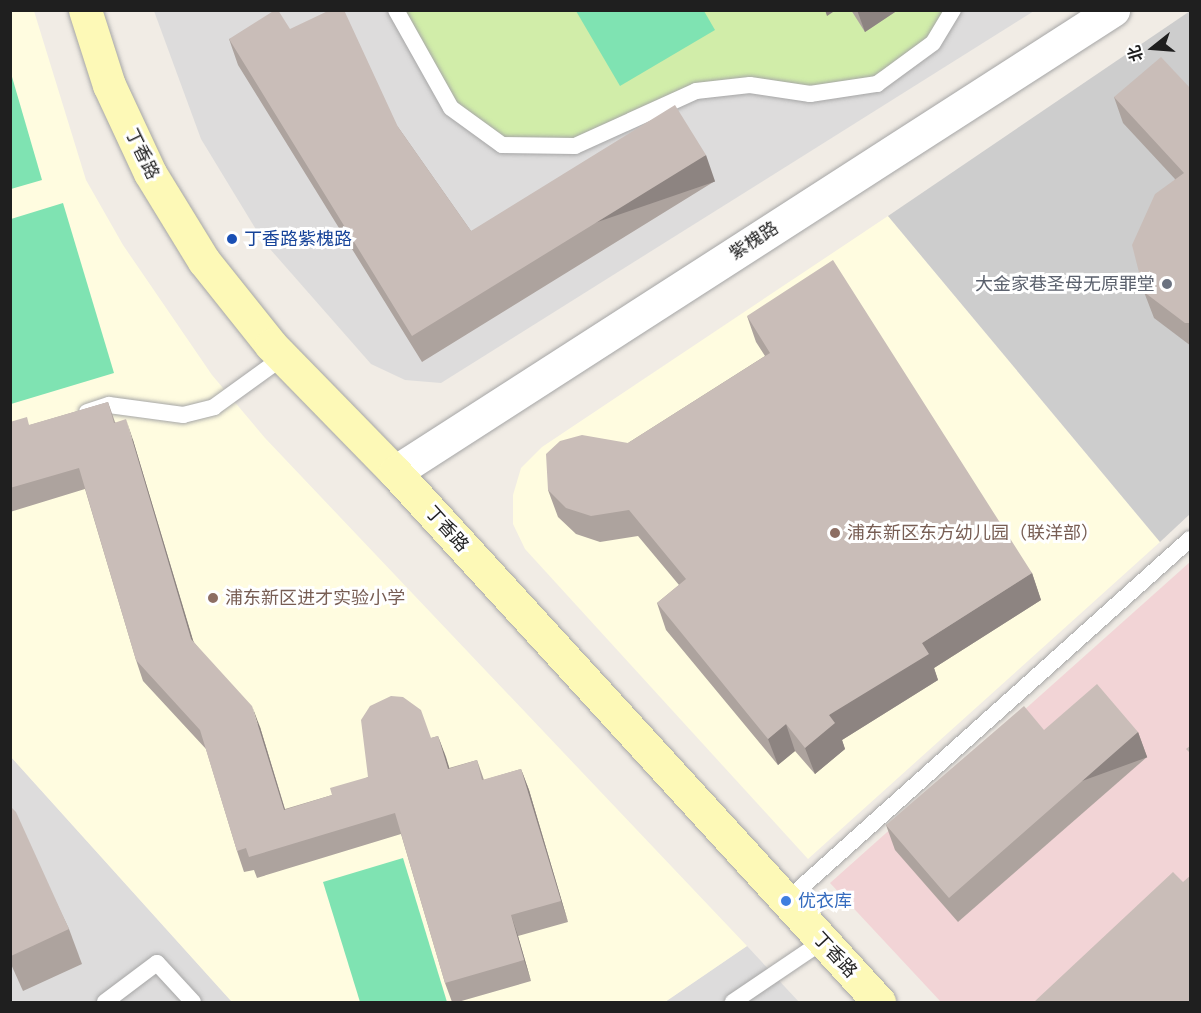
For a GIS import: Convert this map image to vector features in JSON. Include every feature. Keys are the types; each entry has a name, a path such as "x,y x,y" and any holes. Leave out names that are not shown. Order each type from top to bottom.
{"street":[{"name":"丁香路","path":"85,10 110,85 150,173 204,261 283,357 394,472 879,1002"},
{"name":"紫槐路","path":"394,472 1079,19 1113,10"}],"lane":[{"path":"396,10 451,108 502,145 575,146 696,91 750,85 810,94 877,84 933,43 953,10"},
{"path":"63,419 109,405 183,415 204,410 283,357"},
{"path":"786,901 1191,539"},
{"path":"733,1002 823,941"},
{"path":"105,1002 157,963 193,1002"}],"shaded area":[{"name":"浦东新区进才实验小学","path":"10,11 34,11 86,180 123,245 212,375 265,438 747,946 665,1002 232,1002 11,757"},
{"path":"154,11 1034,11 441,383 405,380 371,364 263,241 201,139"},
{"path":"1190,11 1190,514 1160,542 888,216"},
{"name":"浦东新区东方幼儿园（联洋部）","path":"888,216 1160,542 808,859 525,549 513,524 513,495 521,468 542,447"},
{"path":"1190,562 1190,1002 941,1002 830,883"},
{"path":"11,757 232,1002 11,1002"},
{"path":"747,946 799,1002 665,1002"}],"green space":[{"path":"396,11 953,11 933,43 877,84 696,91 575,146 502,145 451,108"},
{"path":"576,11 704,11 715,30 620,86"},
{"path":"10,70 42,180 11,189 10,189"},
{"path":"63,203 114,373 11,404 11,219"},
{"path":"403,858 447,1002 360,1002 323,882"}],"building":[{"path":"278,10 290,29 330,10 344,10 398,127 471,231 675,105 706,155 412,336 229,39"},
{"path":"1161,57 1191,89 1191,323 1185,323 1144,292 1132,245 1155,194 1184,173 1114,97"},
{"path":"833,260 1032,573 922,643 929,654 829,715 835,723 805,748 786,724 768,739 657,603 686,579 629,510 591,516 566,508 548,490 546,454 560,441 582,435 628,443 770,353 747,316"},
{"path":"108,402 114,423 126,419 191,639 252,706 284,810 332,795 330,788 368,777 361,720 370,706 391,696 403,697 421,710 431,738 438,736 448,769 477,760 482,780 521,769 561,901 511,915 524,960 445,983 395,813 249,857 246,848 237,851 200,730 136,660 79,468 10,488 10,422 27,417 29,425"},
{"path":"1097,684 1138,732 949,898 886,825 1024,706 1044,730"},
{"path":"10,806 16,812 69,929 11,956"},
{"path":"1173,872 1183,882 1191,875 1191,1002 1034,1002"}],"place":[{"name":"丁香路紫槐路","path":"232,239"},
{"name":"大金家巷圣母无原罪堂","path":"1167,284"},
{"name":"浦东新区东方幼儿园（联洋部）","path":"835,533"},
{"name":"浦东新区进才实验小学","path":"213,598"},
{"name":"优衣库","path":"786,901"}]}
